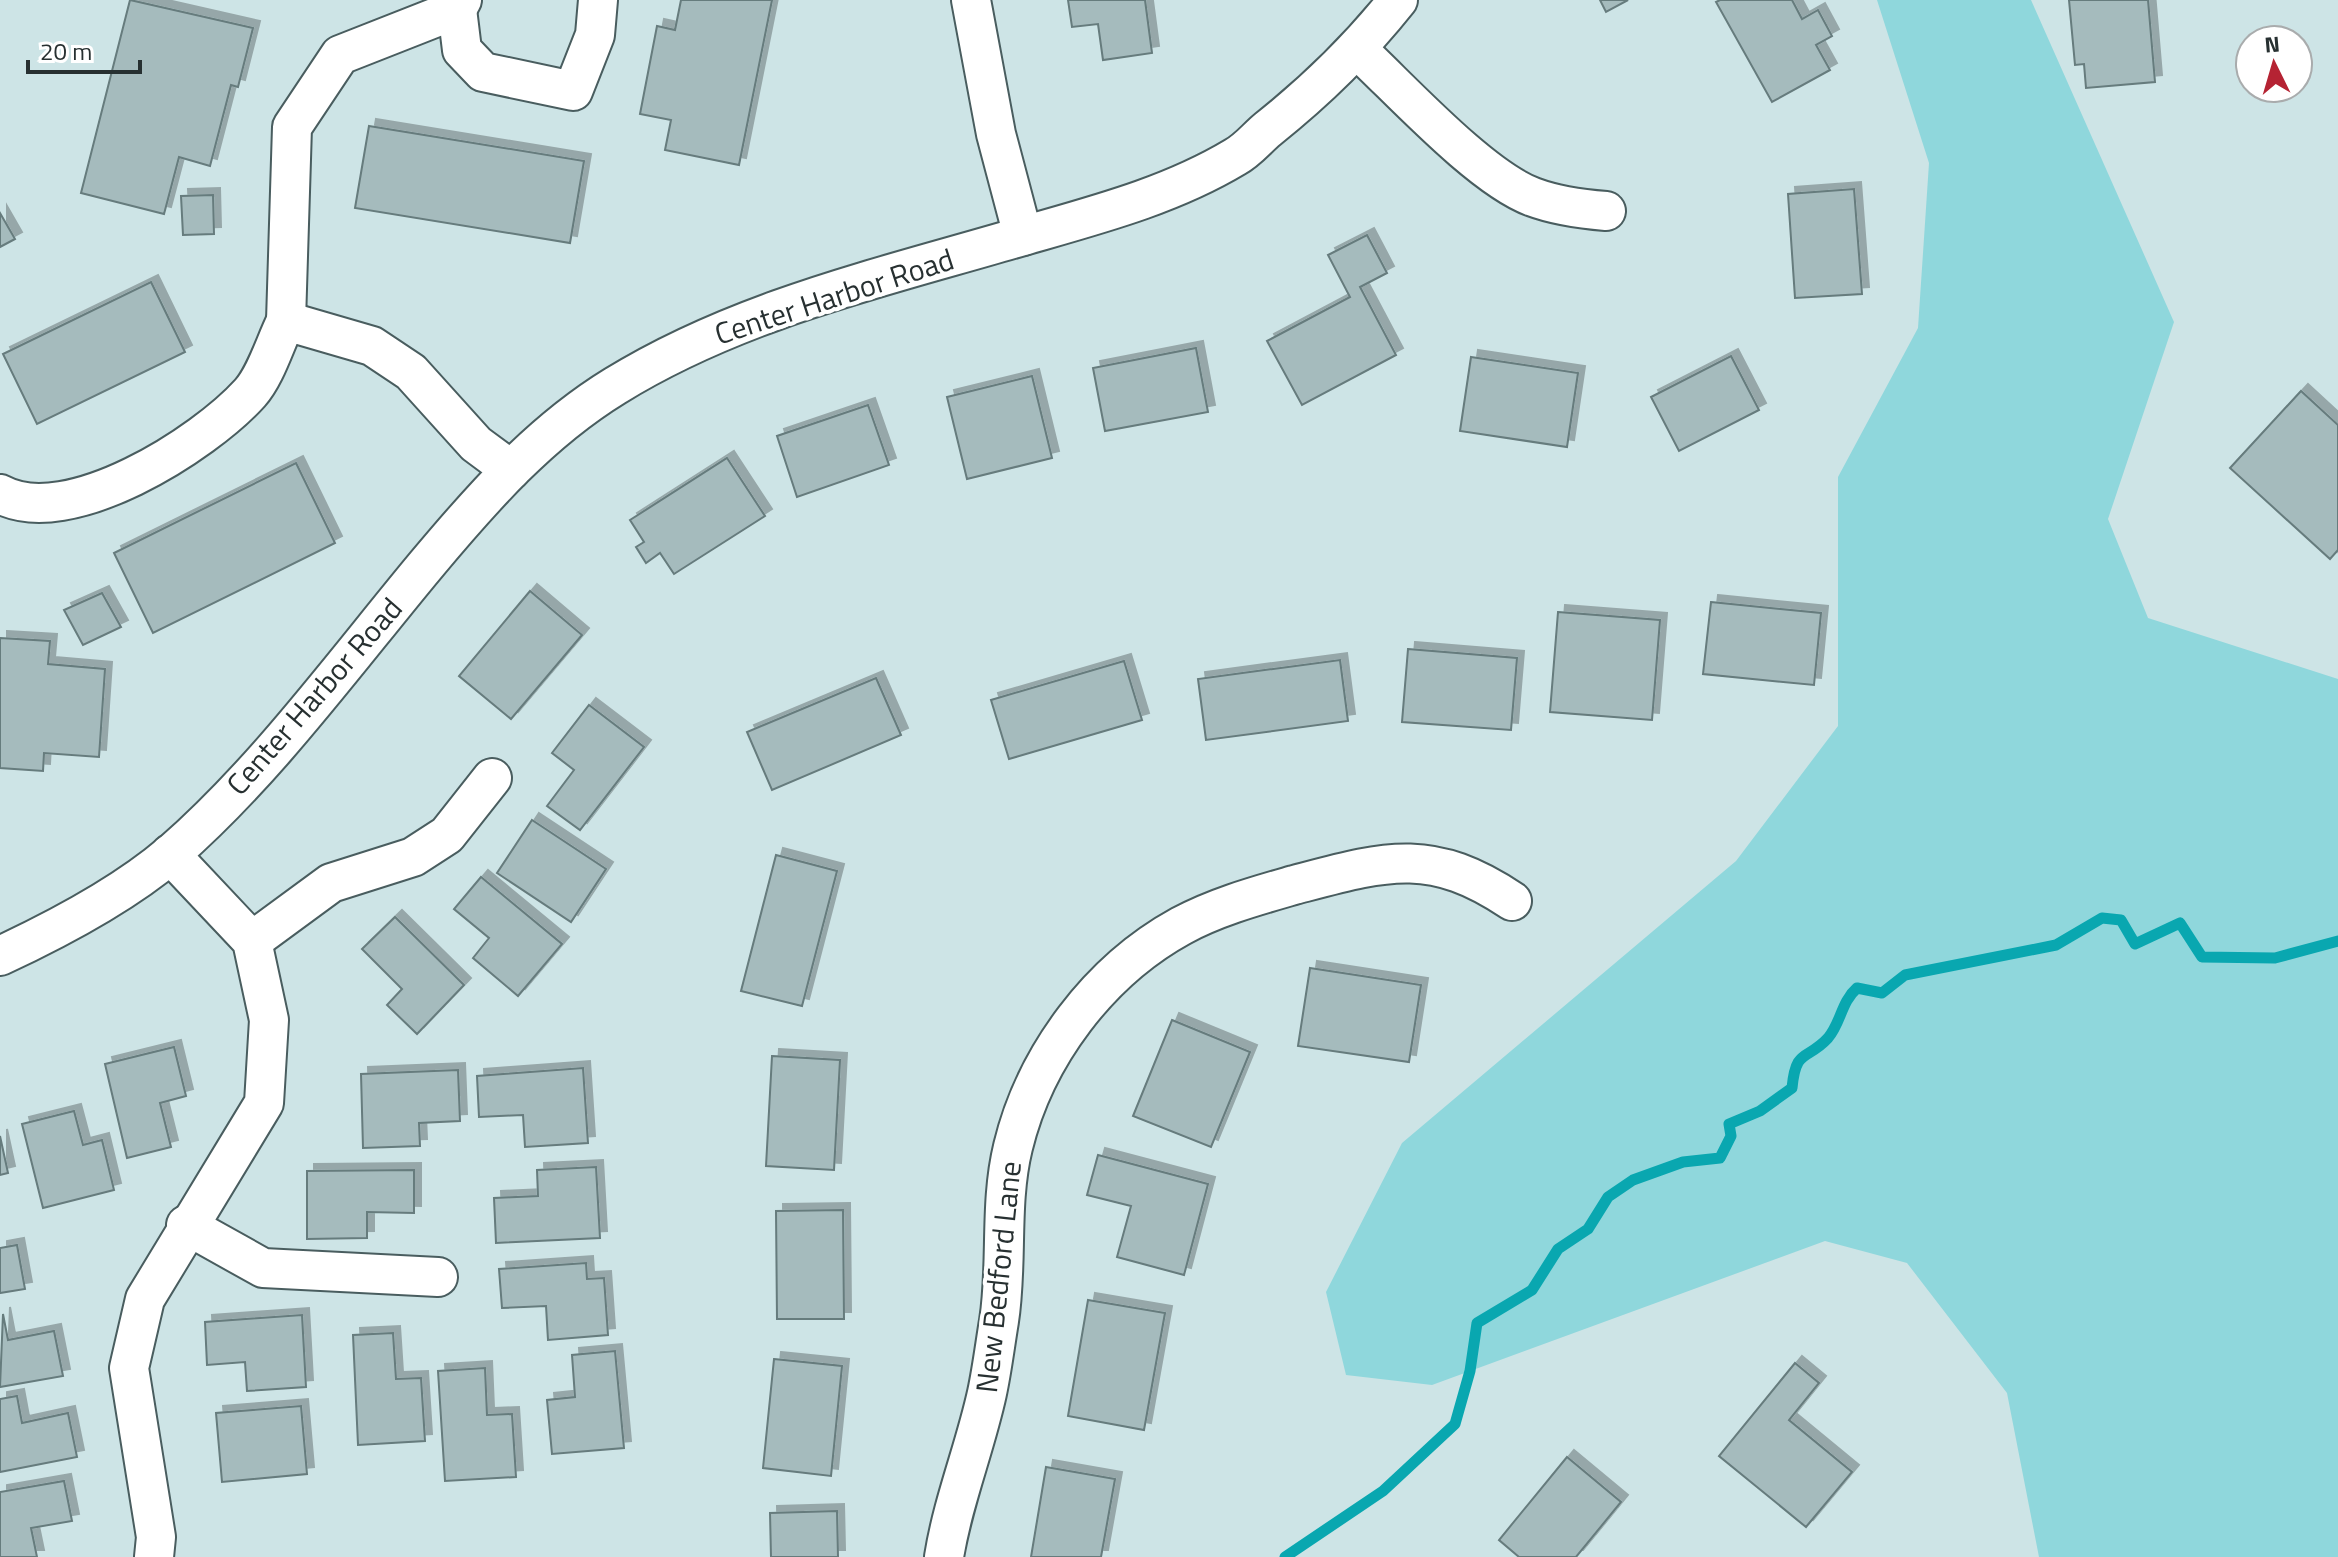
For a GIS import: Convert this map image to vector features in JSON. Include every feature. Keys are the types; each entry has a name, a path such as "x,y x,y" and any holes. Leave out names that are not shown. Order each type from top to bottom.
{"street":[{"path":"0,494 16,502 72,500 113,489 183,447 252,392 286,321 292,127 340,55 459,4 462,50 483,72 573,91 595,35 598,0"},
{"path":"971,0 996,134 1023,236"},
{"name":"Center Harbor Road","path":"0,956 104,899 170,854 249,776 484,495 552,431 609,389 720,330 802,300 1177,188 1240,155 1358,50 1398,0"},
{"path":"1358,50 1495,177 1530,196 1569,208 1606,211"},
{"path":"286,321 372,346 411,372 476,444 511,470"},
{"path":"252,941 331,883 413,857 447,835 492,778"},
{"path":"154,1557 156,1537 129,1368 145,1299 186,1225 264,1103 269,1020 252,941 170,854"},
{"name":"New Bedford Lane","path":"944,1557 990,1378 1000,1316 1004,1204 1013,1147 1031,1093 1045,1066 1060,1039 1094,995 1136,956 1181,927 1231,904 1369,866 1396,862 1438,864 1478,878 1512,901"},
{"path":"186,1225 263,1268 438,1277"}],"shaded area":[{"path":"1877,0 2031,0 2174,322 2108,519 2148,618 2338,679 2338,1557 2039,1557 2007,1393 1907,1263 1825,1241 1432,1385 1346,1375 1326,1292 1402,1143 1736,861 1838,726 1838,477 1918,328 1929,163"}],"building":[{"path":"130,0 253,28 238,87 231,85 210,166 179,157 164,214 81,193"},
{"path":"681,0 772,0 739,165 665,150 671,120 640,114 657,26 675,30"},
{"path":"1068,0 1145,0 1152,53 1103,60 1098,24 1072,27"},
{"path":"1600,0 1628,0 1606,12"},
{"path":"1792,0 1802,19 1818,10 1832,36 1816,45 1830,70 1772,102 1716,2"},
{"path":"2069,0 2148,0 2155,82 2086,88 2084,64 2075,65"},
{"path":"369,126 584,161 570,243 355,208"},
{"path":"1854,189 1862,294 1795,298 1788,194"},
{"path":"213,195 214,234 183,235 181,196"},
{"path":"0,213 15,239 0,247"},
{"path":"1367,235 1387,273 1360,287 1396,355 1302,405 1267,341 1350,297 1328,255"},
{"path":"151,282 185,352 37,424 3,354"},
{"path":"1196,348 1208,412 1105,431 1093,368"},
{"path":"1731,356 1759,410 1679,451 1651,397"},
{"path":"1471,357 1578,373 1567,447 1460,431"},
{"path":"1032,376 1052,458 967,479 947,397"},
{"path":"2301,391 2338,425 2338,550 2330,559 2230,468"},
{"path":"868,405 889,465 797,497 777,436"},
{"path":"727,458 765,516 674,574 660,553 646,563 636,547 644,542 630,520"},
{"path":"296,463 335,543 153,633 114,553"},
{"path":"530,591 582,635 511,719 459,676"},
{"path":"102,593 121,627 83,645 64,610"},
{"path":"1711,602 1821,613 1814,685 1703,674"},
{"path":"1558,612 1660,620 1652,720 1550,712"},
{"path":"0,638 50,641 48,664 105,669 99,757 44,753 43,771 0,768"},
{"path":"1408,649 1517,658 1511,730 1402,722"},
{"path":"1340,660 1348,721 1206,740 1198,679"},
{"path":"1124,661 1142,720 1009,759 991,700"},
{"path":"876,678 901,735 772,790 747,732"},
{"path":"589,705 644,747 580,830 547,806 574,770 552,753"},
{"path":"532,820 606,869 571,922 497,873"},
{"path":"776,855 837,871 802,1006 741,991"},
{"path":"481,877 562,944 518,996 473,958 489,938 454,909"},
{"path":"395,917 464,985 417,1034 387,1005 402,989 362,949"},
{"path":"1310,968 1421,985 1409,1062 1298,1046"},
{"path":"1172,1020 1250,1052 1211,1147 1133,1116"},
{"path":"174,1047 186,1096 160,1103 171,1147 127,1158 105,1064"},
{"path":"772,1056 840,1060 834,1170 766,1166"},
{"path":"583,1068 588,1143 525,1147 523,1115 479,1117 477,1076"},
{"path":"458,1070 460,1121 419,1123 420,1146 363,1148 361,1074"},
{"path":"74,1111 83,1145 102,1140 114,1190 43,1208 22,1124"},
{"path":"0,1136 8,1173 0,1175"},
{"path":"1098,1155 1208,1184 1184,1275 1117,1257 1131,1206 1087,1195"},
{"path":"596,1167 600,1238 496,1243 494,1198 538,1196 537,1170"},
{"path":"414,1170 414,1213 367,1212 367,1238 307,1239 307,1171"},
{"path":"843,1210 844,1319 777,1319 776,1211"},
{"path":"17,1245 25,1289 0,1293 0,1248"},
{"path":"586,1263 587,1279 604,1278 608,1335 548,1340 546,1306 502,1308 499,1269"},
{"path":"1088,1300 1165,1313 1144,1430 1068,1416"},
{"path":"3,1314 8,1340 54,1331 63,1376 0,1387"},
{"path":"302,1315 306,1387 247,1391 245,1362 207,1365 205,1322"},
{"path":"393,1333 396,1379 421,1378 425,1441 358,1445 353,1335"},
{"path":"615,1351 624,1448 552,1454 547,1400 575,1397 572,1355"},
{"path":"774,1359 842,1366 831,1476 763,1468"},
{"path":"1795,1363 1819,1383 1789,1420 1852,1472 1806,1527 1719,1456"},
{"path":"485,1368 487,1415 512,1414 516,1477 445,1481 438,1371"},
{"path":"17,1396 22,1423 68,1413 77,1457 0,1472 0,1399"},
{"path":"301,1406 307,1474 222,1482 216,1413"},
{"path":"1567,1457 1621,1502 1576,1557 1519,1557 1499,1540"},
{"path":"1046,1467 1115,1479 1101,1557 1031,1557"},
{"path":"64,1481 72,1521 31,1528 37,1557 0,1557 0,1492"},
{"path":"837,1511 838,1557 771,1557 770,1513"}],"waterway":[{"path":"1285,1557 1383,1491 1455,1424 1470,1371 1477,1323 1532,1290 1558,1249 1588,1229 1608,1197 1633,1180 1683,1162 1720,1158 1731,1136 1729,1124 1760,1111 1792,1088 1796,1066 1828,1038 1857,988 1882,993 1905,975 2056,945 2102,918 2121,920 2135,944 2180,923 2202,957 2275,958 2338,941"}]}
